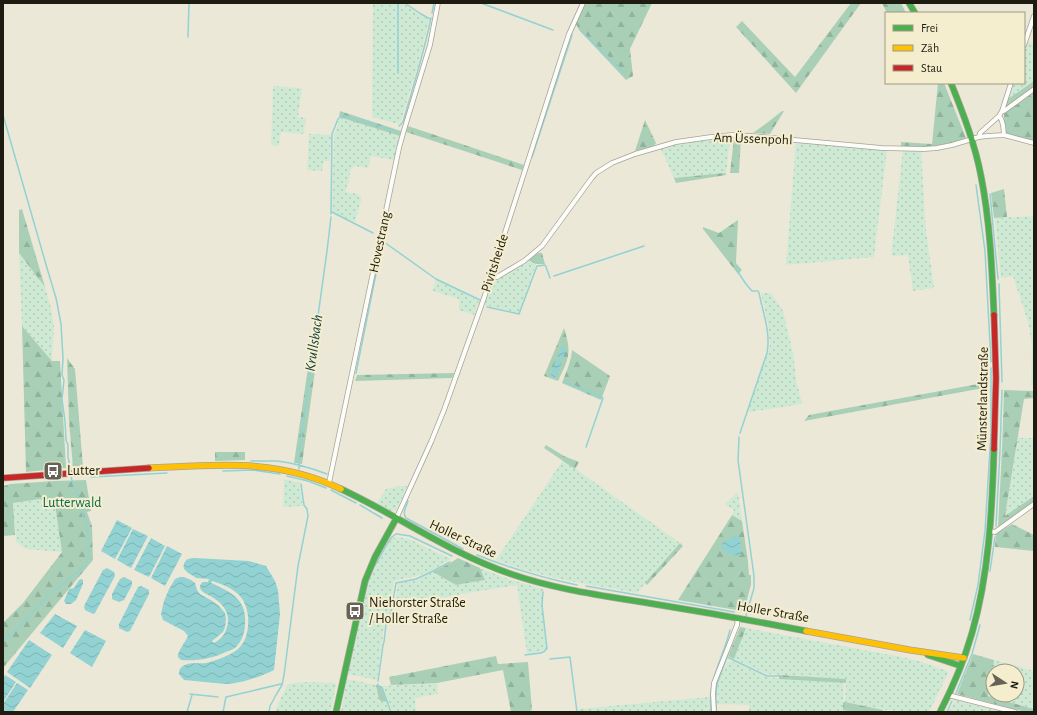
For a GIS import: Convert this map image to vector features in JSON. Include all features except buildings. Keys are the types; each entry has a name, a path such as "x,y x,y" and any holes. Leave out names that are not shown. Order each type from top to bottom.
{"street":[{"name":"Hovestrang","path":"329,484 399,148 430,45 438,3"},
{"name":"Pivitsheide","path":"396,519 444,410 491,276 569,34 583,3"},
{"path":"909,3 914,12"},
{"path":"1025,42 1034,16"},
{"name":"Münsterlandstraße","path":"940,712 964,658 975,622 983,586 990,531 994,479 997,387 996,333 991,250 987,216 972,139 951,84"},
{"path":"979,137 980,133 999,116 1002,111 1011,84"},
{"path":"1002,111 1034,89"},
{"path":"999,116 1003,122 1004,135"},
{"name":"Am Üssenpohl","path":"491,276 496,277 524,261 542,246 596,174 612,163 663,145 688,139 732,135 876,147 924,149 952,145 979,137 1004,135 1034,144"},
{"name":"Holler Straße","path":"3,478 76,472 204,466 263,466 310,477 329,484 350,493 464,555 526,578 581,591 784,626 918,652 964,658"},
{"path":"990,531 995,532 1034,504"},
{"path":"336,712 368,571 396,519"},
{"path":"714,712 714,683 738,618"},
{"name":"Holler Straße","path":"918,652 961,666"},
{"path":"948,695 1015,712"}],"green space":[{"path":"373,3 403,3 429,20 419,62 401,120 398,124 372,117"},
{"path":"585,3 652,3 630,49 633,76 626,80 579,30 576,24"},
{"path":"851,3 861,3 796,93 736,27 742,21 795,77"},
{"path":"882,3 901,3 906,12 886,12"},
{"path":"1027,42 1034,44 1034,81 1008,99 1014,84 1025,84 1025,48"},
{"path":"1034,81 1034,87 1007,107 1006,106 1008,99"},
{"path":"938,84 944,84 966,138 951,143 929,147 901,146 901,142 932,144"},
{"path":"273,86 302,88 298,117 306,118 304,134 281,132 279,146 271,145"},
{"path":"1034,92 1034,142 1005,134 1004,114"},
{"path":"340,111 401,131 400,136 339,117"},
{"path":"784,111 770,134 753,133 768,122"},
{"path":"340,117 400,136 394,160 371,156 368,168 354,166 350,171 349,183 347,185 346,192 358,194 358,196 362,197 355,222 332,212 334,136"},
{"path":"645,120 656,143 654,146 635,151"},
{"path":"408,126 524,165 522,170 406,132"},
{"path":"309,134 331,135 330,161 324,161 322,171 307,170"},
{"path":"734,138 741,138 739,173 730,173"},
{"path":"728,139 730,141 726,175 724,173 674,178 660,147 688,141"},
{"path":"796,141 887,150 874,257 786,265"},
{"path":"903,150 921,151 926,230 934,288 913,291 908,255 891,256"},
{"path":"724,173 726,175 676,183 674,178"},
{"path":"1004,189 1007,217 994,218 991,193"},
{"path":"22,209 45,287 19,253 19,210"},
{"path":"1034,216 1034,385 1031,385 1032,348 1029,325 1013,276 1001,278 995,218"},
{"path":"738,220 736,263 742,270 738,274 703,227 719,233"},
{"path":"19,253 45,287 54,326 52,361 22,326"},
{"path":"538,253 542,253 545,264 536,264 528,260"},
{"path":"528,260 536,264 519,313 484,305 489,292 497,280"},
{"path":"436,279 479,301 474,315 459,310 459,299 433,291"},
{"path":"761,293 771,293 783,311 793,353 796,379 802,404 750,412 748,411 770,345 768,325"},
{"path":"22,326 52,361 60,361 66,468 26,472"},
{"path":"564,328 569,350 565,367 558,381 544,376"},
{"path":"311,347 318,349 302,464 294,463"},
{"path":"572,350 610,376 601,400 562,383"},
{"path":"67,358 75,369 83,467 73,468 69,421"},
{"path":"454,373 452,378 355,381 357,375"},
{"path":"989,382 989,387 804,421 809,415"},
{"path":"1004,390 1034,391 1034,398 1024,399 1005,516 1034,496 1034,501 998,527 1002,450"},
{"path":"1018,438 1034,438 1034,496 1005,516"},
{"path":"546,445 564,456 579,462 575,469 544,448"},
{"path":"215,452 245,452 245,460 215,461"},
{"path":"563,460 680,543 637,593 564,580 524,570 496,560"},
{"path":"284,479 300,483 303,506 283,507"},
{"name":"Lutterwald","path":"86,480 91,511 87,512 92,526 93,560 3,668 3,623 23,603 62,552 55,505 40,499 13,503 15,535 3,536 3,486 11,484"},
{"path":"408,486 396,510 391,511 377,503 386,489"},
{"path":"738,492 742,521 732,515 734,510 725,504"},
{"path":"40,499 55,505 62,552 26,549 16,542 13,502"},
{"path":"732,515 742,521 749,575 751,575 751,584 746,604 744,604 742,611 678,600"},
{"path":"1012,524 1034,535 1034,551 995,547 996,534"},
{"path":"396,537 409,539 451,559 431,571 394,581 389,618 384,626 377,680 347,674 371,573 391,539"},
{"path":"680,543 683,546 647,585 645,583"},
{"path":"458,558 480,568 485,580 456,585 433,572"},
{"path":"480,568 508,579 543,589 542,604 546,647 542,651 527,654 517,585 462,594 394,608 398,583 417,580 433,572 456,585 485,580"},
{"path":"740,627 746,628 734,659 728,656"},
{"path":"746,628 897,656 919,661 947,671 948,673 929,712 883,710 845,702 846,679 767,674 734,659"},
{"path":"973,654 994,660 994,663 985,663 985,701 957,694"},
{"path":"496,656 498,664 528,662 532,710 527,712 511,712 503,670 437,683 391,685 389,677"},
{"path":"994,660 1005,663 994,663"},
{"path":"730,661 766,677 844,683 843,710 855,712 749,712 749,705 717,704 718,683 727,662"},
{"path":"1025,669 1034,671 1034,709 1013,703 1025,703"},
{"path":"779,675 846,679 846,683 779,679"},
{"path":"347,679 376,685 379,700 387,702 390,712 341,712"},
{"path":"304,682 336,683 331,712 276,712 276,708 288,684"},
{"path":"437,683 438,694 415,698 416,712 392,712 383,686"},
{"path":"376,685 381,686 387,702 379,700"},
{"path":"709,697 710,712 578,712 578,709"},
{"path":"955,700 1002,712 949,712"},
{"path":"843,702 883,710 882,712 855,712 843,710"},
{"path":"991,703 1013,703 1034,709 1034,712 1025,712"}],"water":[{"path":"562,346 564,346 566,350 562,359 557,356"},
{"path":"556,359 562,362 557,375 554,378 551,377 551,375"},
{"path":"117,520 132,528 115,559 101,551"},
{"path":"133,529 148,536 131,568 117,560"},
{"path":"736,536 740,538 740,556 730,554 721,548 723,542"},
{"path":"151,538 165,546 149,577 134,570"},
{"path":"167,546 182,554 165,586 151,578"},
{"path":"190,558 249,561 266,566 275,581 278,590 280,614 274,670 250,680 225,684 184,680 179,674 180,669 185,665 210,662 223,658 235,651 242,644 247,631 248,615 246,607 239,595 233,590 212,581 211,583 231,593 240,602 243,608 245,624 241,639 238,645 230,651 215,656 193,660 181,660 178,657 180,650 188,636 184,631 163,620 161,614 164,601 175,579 184,577 191,580 195,583 200,594 214,602 225,613 225,627 223,632 212,641 214,643 224,635 228,622 227,613 223,606 200,589 201,584 203,582 208,582 209,579 196,578 184,569 185,561"},
{"path":"107,568 114,572 115,576 95,613 93,614 85,610 84,606 103,570"},
{"path":"124,577 132,581 132,585 124,600 119,602 112,599 112,594 120,579"},
{"path":"81,579 83,580 83,584 76,600 71,604 66,604 64,601 69,589 74,588"},
{"path":"141,586 149,590 149,594 130,631 127,632 119,628 119,624 138,587"},
{"path":"55,614 77,626 63,648 40,633"},
{"path":"85,630 106,641 92,667 70,653"},
{"path":"29,640 52,655 30,688 7,672"},
{"path":"5,675 16,682 3,702 3,678"},
{"path":"17,683 28,690 13,712 3,712 3,704"}],"waterway":[{"path":"188,37 189,3"},
{"path":"398,3 398,73"},
{"path":"405,3 430,19"},
{"name":"Krullsbach","path":"432,13 434,3"},
{"path":"481,3 553,30"},
{"name":"Krullsbach","path":"399,126 403,122 422,57 431,18"},
{"path":"581,31 625,73"},
{"path":"532,157 572,35"},
{"name":"Lutter","path":"3,115 56,298 61,324 63,358 62,375 64,380 62,399 66,440 68,445 68,457 71,471"},
{"name":"Krullsbach","path":"331,214 332,134 338,119 342,115 396,131"},
{"path":"976,185 985,251 991,362"},
{"path":"990,194 998,279"},
{"path":"332,212 373,233"},
{"name":"Krullsbach","path":"299,469 299,453 331,217"},
{"path":"384,242 436,279 480,300"},
{"path":"554,276 644,246"},
{"path":"356,373 381,249"},
{"path":"487,307 519,314 537,266 545,265 550,278"},
{"path":"736,269 752,291 758,291 759,293 768,338 767,353 740,433"},
{"path":"999,284 1002,382"},
{"path":"970,620 978,585 985,531 991,433 991,368"},
{"path":"565,382 603,398 586,447"},
{"path":"996,526 1002,390"},
{"path":"739,437 738,460 754,576 754,588 746,616"},
{"path":"251,461 283,462 327,474"},
{"path":"223,471 253,470 280,474"},
{"path":"91,477 167,473"},
{"name":"Lutter","path":"3,641 12,634 48,596 85,566 87,562 88,527 82,513 71,475"},
{"path":"287,476 308,481 326,488"},
{"name":"Krullsbach","path":"269,712 270,706 282,685 284,675 298,566 308,516 307,509 304,505 301,484"},
{"path":"331,490 356,503"},
{"path":"408,501 404,512 406,518 463,549"},
{"path":"360,505 382,518"},
{"path":"374,567 389,541 396,534"},
{"path":"397,534 410,536 452,556"},
{"path":"990,571 995,537"},
{"path":"477,555 527,572 577,585"},
{"path":"378,681 386,624 390,618 396,583 416,579 450,562"},
{"path":"365,592 369,578"},
{"path":"586,586 734,612"},
{"path":"543,592 542,605 547,649"},
{"path":"956,693 972,654 980,625"},
{"path":"711,712 710,696 712,685 730,630"},
{"path":"525,655 541,653 545,651 546,648"},
{"path":"550,659 570,657 577,712"},
{"path":"716,712 717,684 727,657 767,676 779,676"},
{"path":"223,712 226,697 281,684"},
{"path":"378,684 378,687 382,687 391,712"},
{"path":"190,694 218,697"},
{"path":"187,712 192,695"},
{"path":"947,712 952,701"}],"traffic: fast":[{"path":"909,3 914,12"},
{"path":"951,84 972,140 981,176 989,228 994,315"},
{"path":"940,712 962,664 978,611 989,542 994,449"},
{"path":"341,489 467,556 489,566 528,580 582,592 711,613 806,631"},
{"path":"336,712 365,581 375,557 396,519"},
{"path":"928,655 961,666"}],"traffic: slow":[{"path":"149,468 223,465 270,468 293,472 317,479 341,489"},
{"path":"806,631 910,650 964,658"}],"traffic: jam":[{"path":"994,315 996,378 994,449"},
{"path":"3,478 149,468"}],"place":[{"name":"Lutter","path":"53,471"},
{"name":"Niehorster Straße / Holler Straße","path":"355,611"}]}
